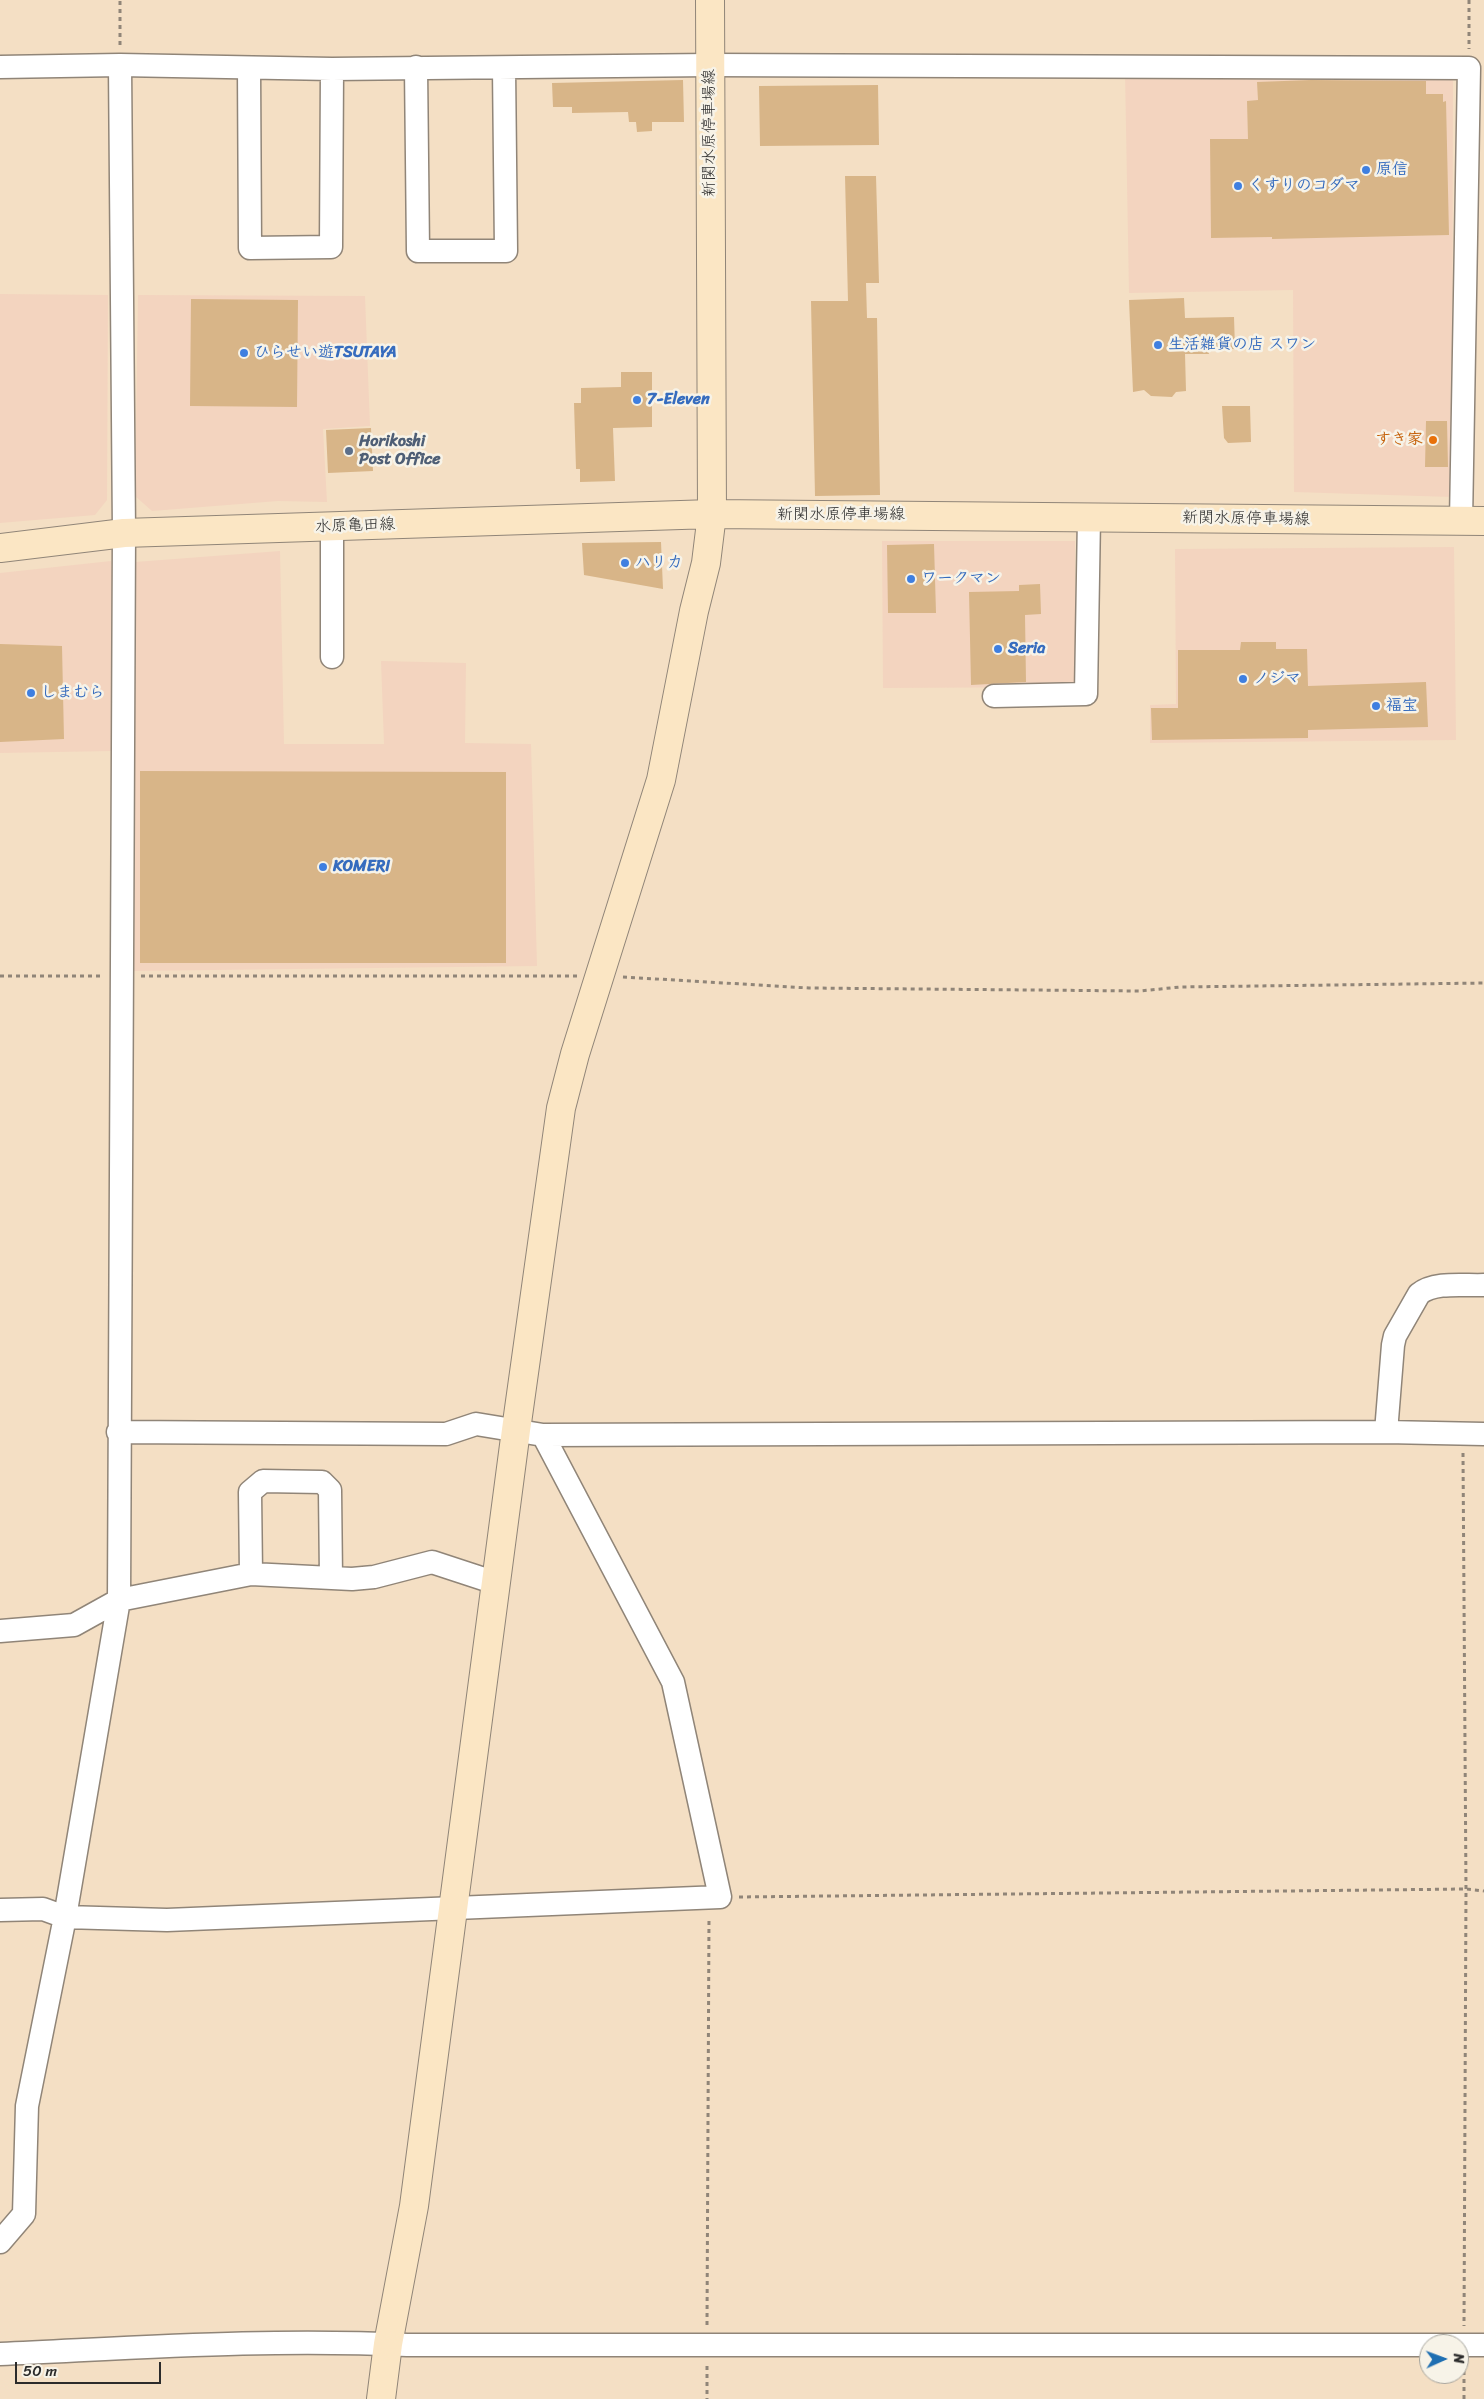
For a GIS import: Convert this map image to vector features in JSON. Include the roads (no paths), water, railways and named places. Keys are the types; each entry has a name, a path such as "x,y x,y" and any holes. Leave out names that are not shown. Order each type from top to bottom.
{"main road":[{"name":"新関水原停車場線","path":"710,0 712,514 1473,520"},
{"name":"水原亀田線","path":"0,548 124,533 712,514"},
{"path":"381,2399 388,2344 414,2206 516,1430 562,1108 575,1054 661,780 694,612 706,563 712,514"}],"street":[{"path":"0,67 120,65 332,69 710,65 1470,68 1473,520"},
{"path":"0,2242 24,2214 27,2106 65,1917 119,1600 118,1432 124,533 120,65"},
{"path":"416,67 418,251 506,251 504,68"},
{"path":"249,68 250,248 331,247 332,69"},
{"path":"994,696 1086,694 1089,517"},
{"path":"332,527 332,657"},
{"path":"1386,1432 1392,1345 1419,1294 1425,1289 1434,1287 1484,1285"},
{"path":"118,1432 446,1434 476,1424 543,1435 1386,1432 1474,1434"},
{"path":"0,1910 42,1909 65,1917 167,1920 715,1898 674,1682 543,1435"},
{"path":"251,1574 250,1492 263,1481 322,1482 330,1490 331,1578"},
{"path":"0,1631 74,1626 119,1600 251,1574 331,1578 374,1577 432,1562 496,1583"},
{"path":"0,2354 260,2342 372,2342 388,2344 1474,2344"}],"place":[{"name":"原信","path":"1366,170"},
{"name":"くすりのコダマ","path":"1238,186"},
{"name":"生活雑貨の店 スワン","path":"1158,345"},
{"name":"ひらせい遊TSUTAYA","path":"244,353"},
{"name":"7-Eleven","path":"637,400"},
{"name":"すき家","path":"1433,440"},
{"name":"Horikoshi Post Office","path":"349,451"},
{"name":"ハリカ","path":"625,563"},
{"name":"ワークマン","path":"911,579"},
{"name":"Seria","path":"998,649"},
{"name":"ノジマ","path":"1243,679"},
{"name":"しまむら","path":"31,693"},
{"name":"福宝","path":"1376,706"},
{"name":"KOMERI","path":"323,867"}]}
